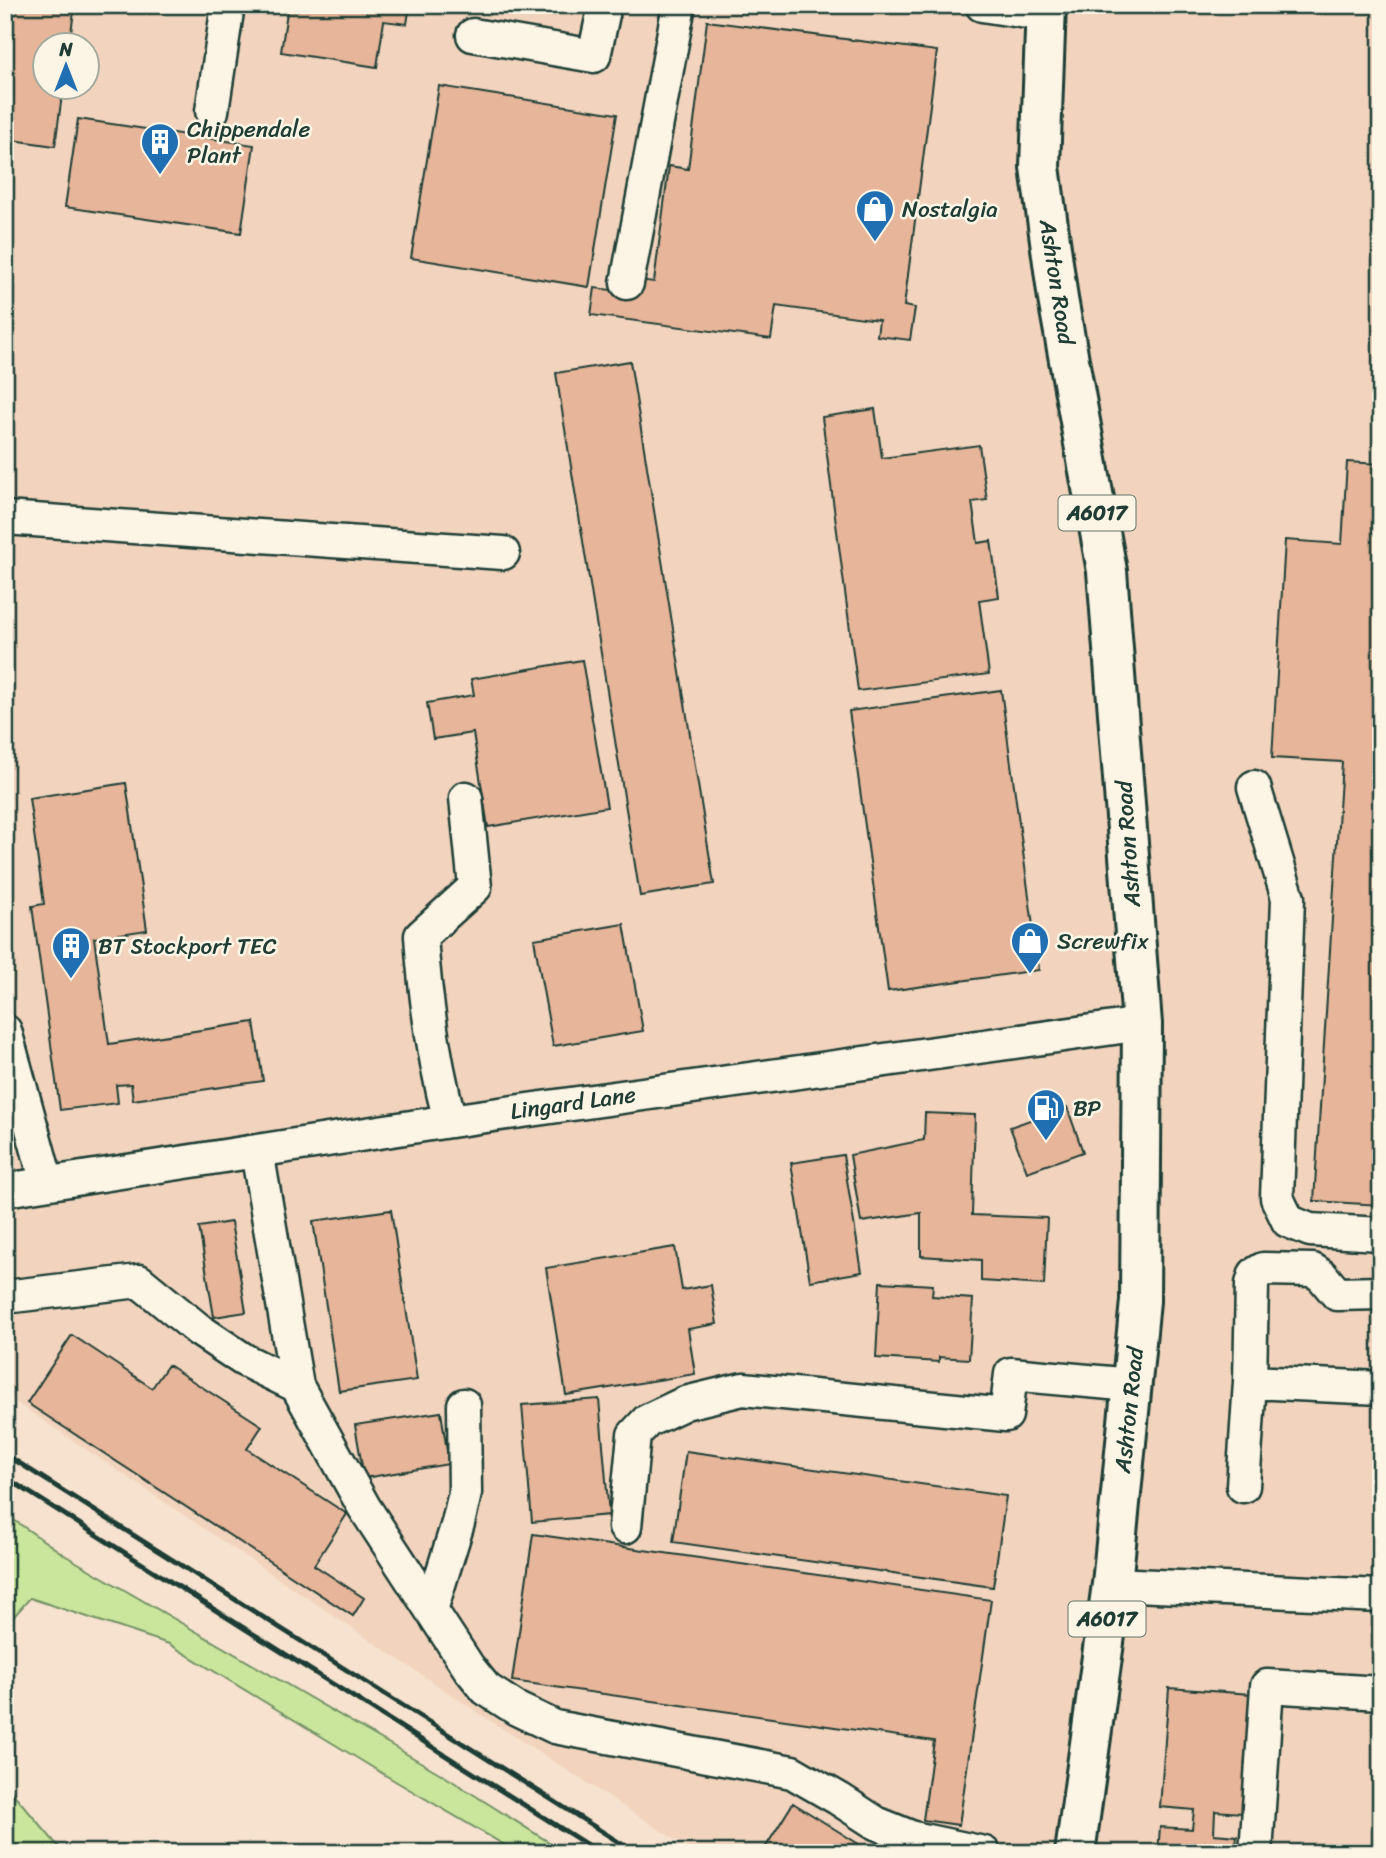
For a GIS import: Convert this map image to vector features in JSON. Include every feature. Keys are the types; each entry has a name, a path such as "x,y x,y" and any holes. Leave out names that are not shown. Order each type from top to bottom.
{"highway":[{"name":"Ashton Road","path":"1046,10 1040,167 1058,299 1107,572 1142,1024 1140,1301 1112,1584 1075,1853"}],"street":[{"path":"212,111 228,5"},
{"path":"473,35 594,55 605,5"},
{"path":"627,284 679,5"},
{"path":"982,5 1046,10"},
{"path":"5,518 503,553"},
{"path":"1254,787 1287,898 1278,1198 1288,1221 1310,1230 1381,1234"},
{"path":"450,1121 442,1090 424,978 421,936 475,887 466,798"},
{"name":"Lingard Lane","path":"5,1190 450,1121 1142,1024"},
{"path":"5,1031 47,1183"},
{"path":"257,1151 297,1387 364,1507 469,1668 486,1689 517,1709 555,1727 792,1772 876,1824 913,1838 984,1853"},
{"path":"1243,1486 1250,1382 1252,1284 1255,1274 1263,1269 1313,1270 1337,1294 1381,1293"},
{"path":"5,1297 139,1281 199,1330 244,1360 297,1387"},
{"path":"625,1527 634,1436 647,1421 685,1403 717,1394 743,1389 1006,1415 1011,1374 1132,1385"},
{"path":"1250,1382 1381,1388"},
{"path":"431,1610 465,1493 464,1405"},
{"path":"1112,1584 1381,1596"},
{"path":"1256,1853 1267,1686 1381,1693"}],"shaded area":[{"path":"5,5 1381,5 1381,1853 696,1853 489,1720 5,1395"}],"green space":[{"path":"5,1514 66,1556 441,1774 566,1853 518,1853 169,1644 30,1598 9,1622 5,1619"},
{"path":"5,1784 64,1853 5,1853"}],"building":[{"path":"5,5 75,5 71,32 32,32 32,102 61,102 55,146 5,139"},
{"path":"288,5 410,5 407,24 384,21 377,67 281,52"},
{"path":"707,21 937,51 904,306 915,308 910,340 877,336 879,320 776,306 771,339 591,315 595,288 628,292 630,279 654,282 669,166 688,169"},
{"path":"439,86 617,114 589,287 411,258"},
{"name":"Chippendale Plant","path":"78,119 254,145 241,233 65,207"},
{"path":"630,361 714,884 640,896 556,373"},
{"path":"875,409 882,458 979,445 987,500 972,502 978,543 991,541 999,597 979,600 989,674 858,691 822,417"},
{"path":"1347,462 1381,464 1381,1205 1314,1201 1342,762 1272,758 1285,540 1342,544"},
{"path":"582,660 607,807 488,827 473,733 433,739 427,703 474,695 471,679"},
{"path":"1001,690 1039,970 888,991 849,711"},
{"name":"BT Stockport TEC","path":"126,783 147,930 94,938 109,1044 254,1022 263,1081 133,1100 131,1084 116,1085 118,1103 60,1110 32,906 44,904 29,798"},
{"path":"624,924 643,1031 553,1046 534,939"},
{"path":"1067,1107 1083,1152 1027,1172 1010,1127"},
{"path":"925,1113 975,1115 972,1215 1047,1218 1044,1285 981,1281 981,1260 921,1256 921,1213 861,1222 850,1155 924,1140"},
{"path":"843,1155 862,1272 810,1281 791,1163"},
{"path":"391,1210 417,1380 339,1391 313,1221"},
{"path":"231,1222 246,1312 214,1317 199,1227"},
{"path":"675,1247 682,1290 711,1285 717,1324 688,1329 695,1374 566,1395 546,1268"},
{"path":"880,1282 933,1285 932,1296 973,1299 969,1359 939,1357 939,1362 876,1358"},
{"path":"72,1335 152,1388 168,1365 262,1426 247,1449 347,1514 314,1565 364,1598 353,1616 27,1403"},
{"path":"599,1399 609,1515 532,1522 522,1405"},
{"path":"441,1412 449,1464 364,1478 355,1425"},
{"path":"686,1451 1006,1496 993,1587 673,1542"},
{"path":"533,1534 991,1600 959,1825 923,1820 934,1741 512,1681"},
{"path":"1169,1688 1251,1694 1242,1813 1215,1811 1214,1834 1237,1836 1235,1853 1158,1853 1160,1827 1192,1829 1194,1810 1160,1807"},
{"path":"793,1803 873,1853 762,1853"}],"railway":[{"path":"5,1454 636,1853"},
{"path":"5,1477 600,1853"}],"place":[{"name":"Chippendale Plant","path":"160,176"},
{"name":"Nostalgia","path":"875,243"},
{"name":"Screwfix","path":"1030,975"},
{"name":"BT Stockport TEC","path":"71,980"},
{"name":"BP","path":"1046,1142"}]}
